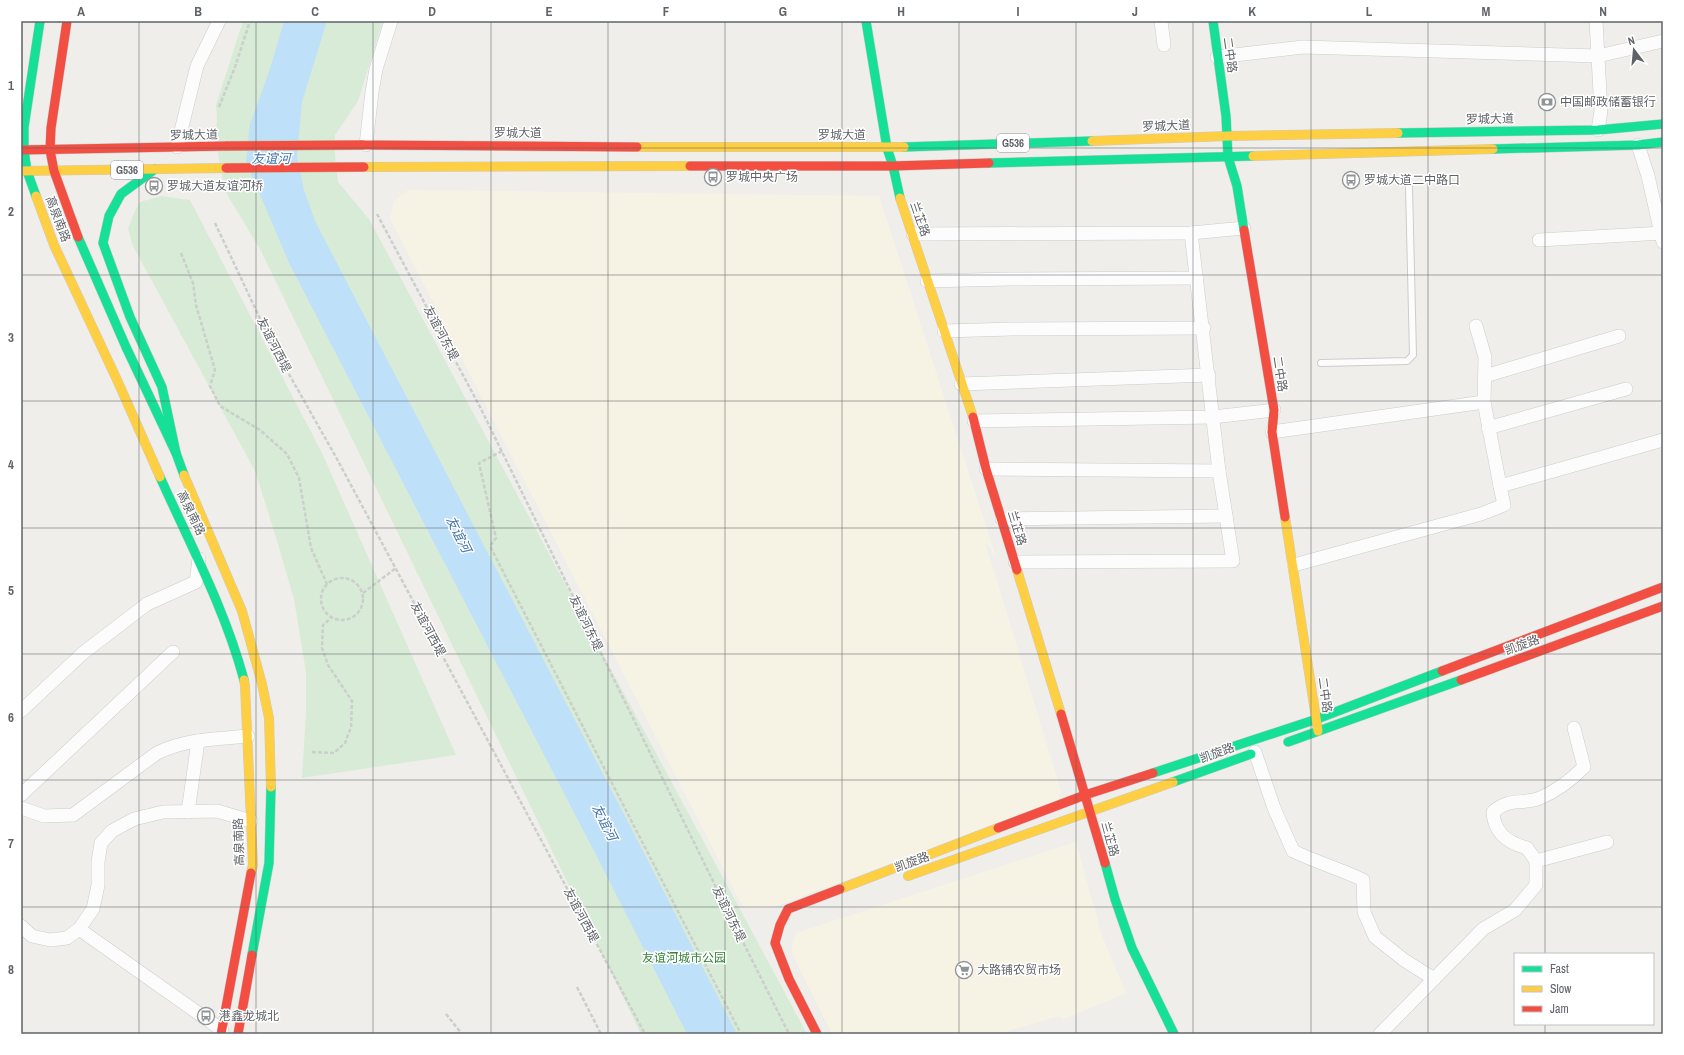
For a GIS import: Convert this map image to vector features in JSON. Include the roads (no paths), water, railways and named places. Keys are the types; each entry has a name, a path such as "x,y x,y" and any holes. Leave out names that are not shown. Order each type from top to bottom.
{"main road":[{"name":"高泉南路","path":"40,21 24,121 22,150 24,171 54,245 118,382 173,506 199,559 235,648 245,686 253,865 222,1032"},
{"name":"高泉南路","path":"67,21 52,113 50,150 54,171 67,210 85,254 126,347 176,453 182,471 242,612 262,684 269,718 271,786 269,863 238,1034"},
{"name":"兰芷路","path":"866,21 887,148 893,166 897,188 974,421 986,469 1090,811 1114,900 1132,948 1174,1034"},
{"name":"二中路","path":"1213,21 1226,116 1228,157 1237,186 1274,410 1272,432 1294,565 1318,732"},
{"name":"罗城大道","path":"22,150 364,145 887,148 1228,136 1598,130 1663,124"},
{"name":"G536","path":"24,171 364,167 893,166 1638,145 1663,142"},
{"path":"155,169 121,194 109,216 103,243 130,317 162,387 176,453"},
{"path":"817,1034 789,979 775,943 780,925 788,909 1085,795 1317,719 1663,587"},
{"name":"凯旋路","path":"1276,745 1318,732 1663,606"},
{"name":"凯旋路","path":"896,880 1259,751"},
{"path":"780,925 793,919"}],"street":[{"path":"177,147 197,66 220,21"},
{"path":"364,145 375,77 391,21"},
{"path":"1161,21 1164,45"},
{"path":"1596,21 1601,111 1598,130"},
{"path":"1217,57 1303,48 1598,56 1663,41"},
{"path":"1539,240 1662,236 1648,176 1638,145"},
{"path":"913,234 1192,233 1244,228"},
{"path":"1015,562 1233,561 1219,471 1204,328 1192,233"},
{"path":"927,280 1197,278"},
{"path":"1294,565 1481,514 1504,505 1484,402 1485,357 1476,326"},
{"path":"944,331 1012,329 1204,328"},
{"path":"1485,376 1619,336"},
{"path":"961,384 1209,375"},
{"path":"1488,428 1626,389"},
{"path":"1272,432 1484,402"},
{"path":"974,421 1213,417 1274,410"},
{"path":"1500,486 1663,440"},
{"path":"986,469 1219,471"},
{"path":"1002,519 1226,516"},
{"path":"21,711 82,653 147,604 196,582 199,559"},
{"path":"21,795 173,652"},
{"path":"1380,1034 1483,929 1516,910 1536,885 1536,861 1527,848 1514,844 1501,834 1493,821 1493,812 1501,805 1539,798 1571,780 1584,767 1574,728"},
{"path":"21,808 44,816 73,815 157,753 170,747 198,741 248,736"},
{"path":"188,812 198,741"},
{"path":"1259,751 1274,808 1293,851 1316,862 1342,870 1364,880 1364,912 1375,937 1404,960 1434,979"},
{"path":"21,926 32,936 50,940 67,938 79,928 93,909 98,885 98,862 101,843 112,831 134,819 163,812 217,811 251,821"},
{"path":"1536,861 1607,842"},
{"path":"79,928 222,1032"}],"lane":[{"path":"1321,363 1407,360 1413,354 1409,187"}],"water":[{"name":"友谊河","path":"284,21 327,21 302,102 297,157 304,190 316,223 737,1034 687,1034 595,853 290,265 246,162 250,124 270,69"}],"place":[{"name":"中国邮政储蓄银行","path":"1547,102"},
{"name":"罗城中央广场","path":"713,177"},
{"name":"罗城大道二中路口","path":"1351,180"},
{"name":"罗城大道友谊河桥","path":"154,186"},
{"name":"大路铺农贸市场","path":"964,970"},
{"name":"港鑫龙城北","path":"206,1016"}],"park label":[{"name":"友谊河城市公园","path":"684,958"}]}
